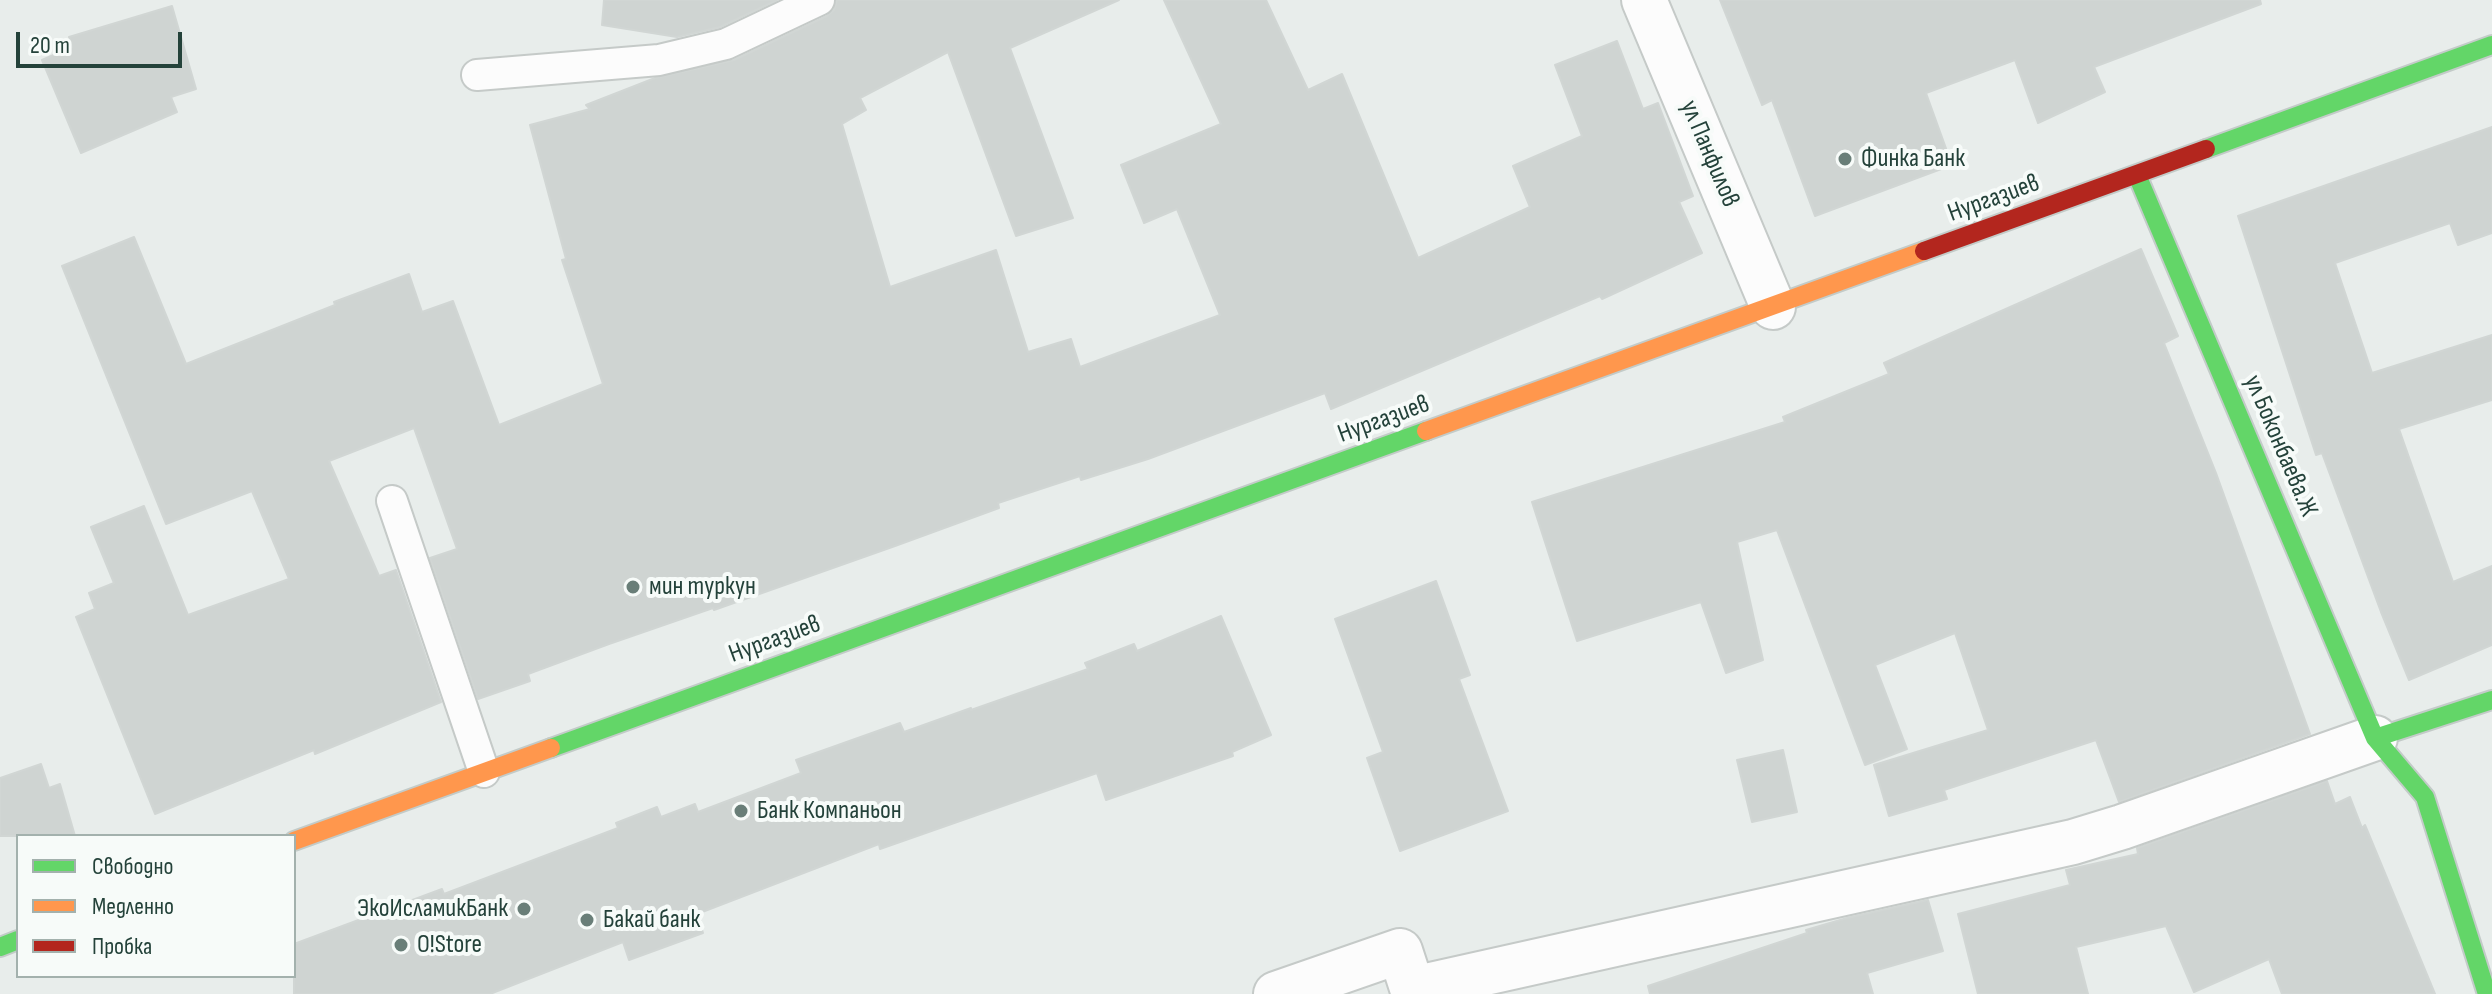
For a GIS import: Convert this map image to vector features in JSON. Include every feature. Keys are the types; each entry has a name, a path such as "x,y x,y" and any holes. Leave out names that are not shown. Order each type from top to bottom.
{"main road":[{"name":"Нургазиев","path":"296,840 2492,45"},
{"name":"ул Боконбаева.Ж","path":"2137,175 2375,738 2425,797 2487,994"},
{"path":"2375,738 2492,700"}],"street":[{"name":"ул Панфилов","path":"1644,0 1773,307"},
{"path":"1276,994 1400,951 1414,991 2073,842 2375,738"}],"lane":[{"path":"477,75 659,60 726,44 819,0"},
{"path":"392,501 484,772"}],"building":[{"path":"604,0 777,0 720,27 677,37 602,25"},
{"path":"837,0 1119,0 1010,48 1073,218 1016,236 948,52 860,98 866,110 842,124 890,287 996,250 1028,352 1071,339 1080,367 1220,315 1177,209 1144,223 1121,165 1221,124 1164,0 1266,0 1308,90 1342,74 1418,258 1530,207 1513,166 1582,136 1555,65 1617,41 1643,109 1658,103 1693,196 1679,202 1702,253 1602,299 1600,296 1331,409 1325,393 1148,459 1081,480 1080,476 998,503 999,508 895,546 528,674 530,681 478,699 430,558 457,549 414,428 329,461 379,576 396,570 441,702 315,754 314,750 155,814 76,617 95,609 89,593 114,583 91,527 144,506 188,615 289,579 252,491 166,524 62,266 134,237 186,364 409,274 422,312 453,301 499,425 603,384 562,260 566,259 530,125 590,109 586,105 655,78 734,60 827,16 834,10"},
{"path":"1720,0 2260,0 2261,4 2094,67 2105,92 2038,123 2015,60 1926,93 1952,165 1815,216 1772,100 1762,105"},
{"path":"172,6 196,89 171,97 177,112 81,153 42,60 72,47 69,37"},
{"path":"2492,127 2492,233 2458,245 2450,223 2335,263 2372,373 2492,335 2492,400 2399,429 2453,582 2492,566 2492,645 2409,680 2322,453 2316,455 2238,216"},
{"path":"2141,249 2178,336 2164,343 2216,473 2310,734 2119,802 2096,740 1944,790 1947,799 1889,816 1874,765 1988,730 1955,633 1875,665 1907,749 1865,765 1777,530 1737,542 1763,660 1726,673 1701,602 1577,641 1532,502 1785,422 1783,417 1889,374 1884,363"},
{"path":"1436,581 1470,675 1459,679 1508,811 1400,851 1367,758 1383,752 1335,619"},
{"path":"1221,616 1271,735 1232,752 1233,756 1106,800 1097,773 880,849 879,844 697,914 703,933 629,960 623,942 490,994 294,994 296,943 442,889 444,894 618,828 616,823 657,807 661,817 695,804 698,812 801,773 796,760 900,723 904,732 971,710 1088,669 1085,663 1134,644 1137,651"},
{"path":"1783,750 1797,812 1752,822 1737,760"},
{"path":"41,764 49,788 60,784 74,834 0,836 0,778"},
{"path":"2327,781 2335,804 2350,797 2362,828 2365,825 2435,994 2282,994 2269,959 2194,992 2166,926 2076,947 2088,994 1978,994 1958,914 2070,885 2066,870 2138,854 2137,848"},
{"path":"1928,900 1943,951 1867,973 1873,994 1650,994 1648,986 1807,933 1806,930"}],"traffic: fast":[{"path":"2206,149 2492,45"},
{"path":"2137,175 2375,738 2425,797 2487,994"},
{"path":"551,748 1426,431"},
{"path":"2375,738 2492,700"},
{"path":"0,947 16,941"}],"traffic: slow":[{"path":"1426,431 1924,251"},
{"path":"296,840 551,748"}],"traffic: jam":[{"path":"1924,251 2206,149"}],"place":[{"name":"Финка Банк","path":"1845,159"},
{"name":"мин туркун","path":"633,587"},
{"name":"Банк Компаньон","path":"741,811"},
{"name":"ЭкоИсламикБанк","path":"524,909"},
{"name":"Бакай банк","path":"587,920"},
{"name":"O!Store","path":"401,945"}]}
